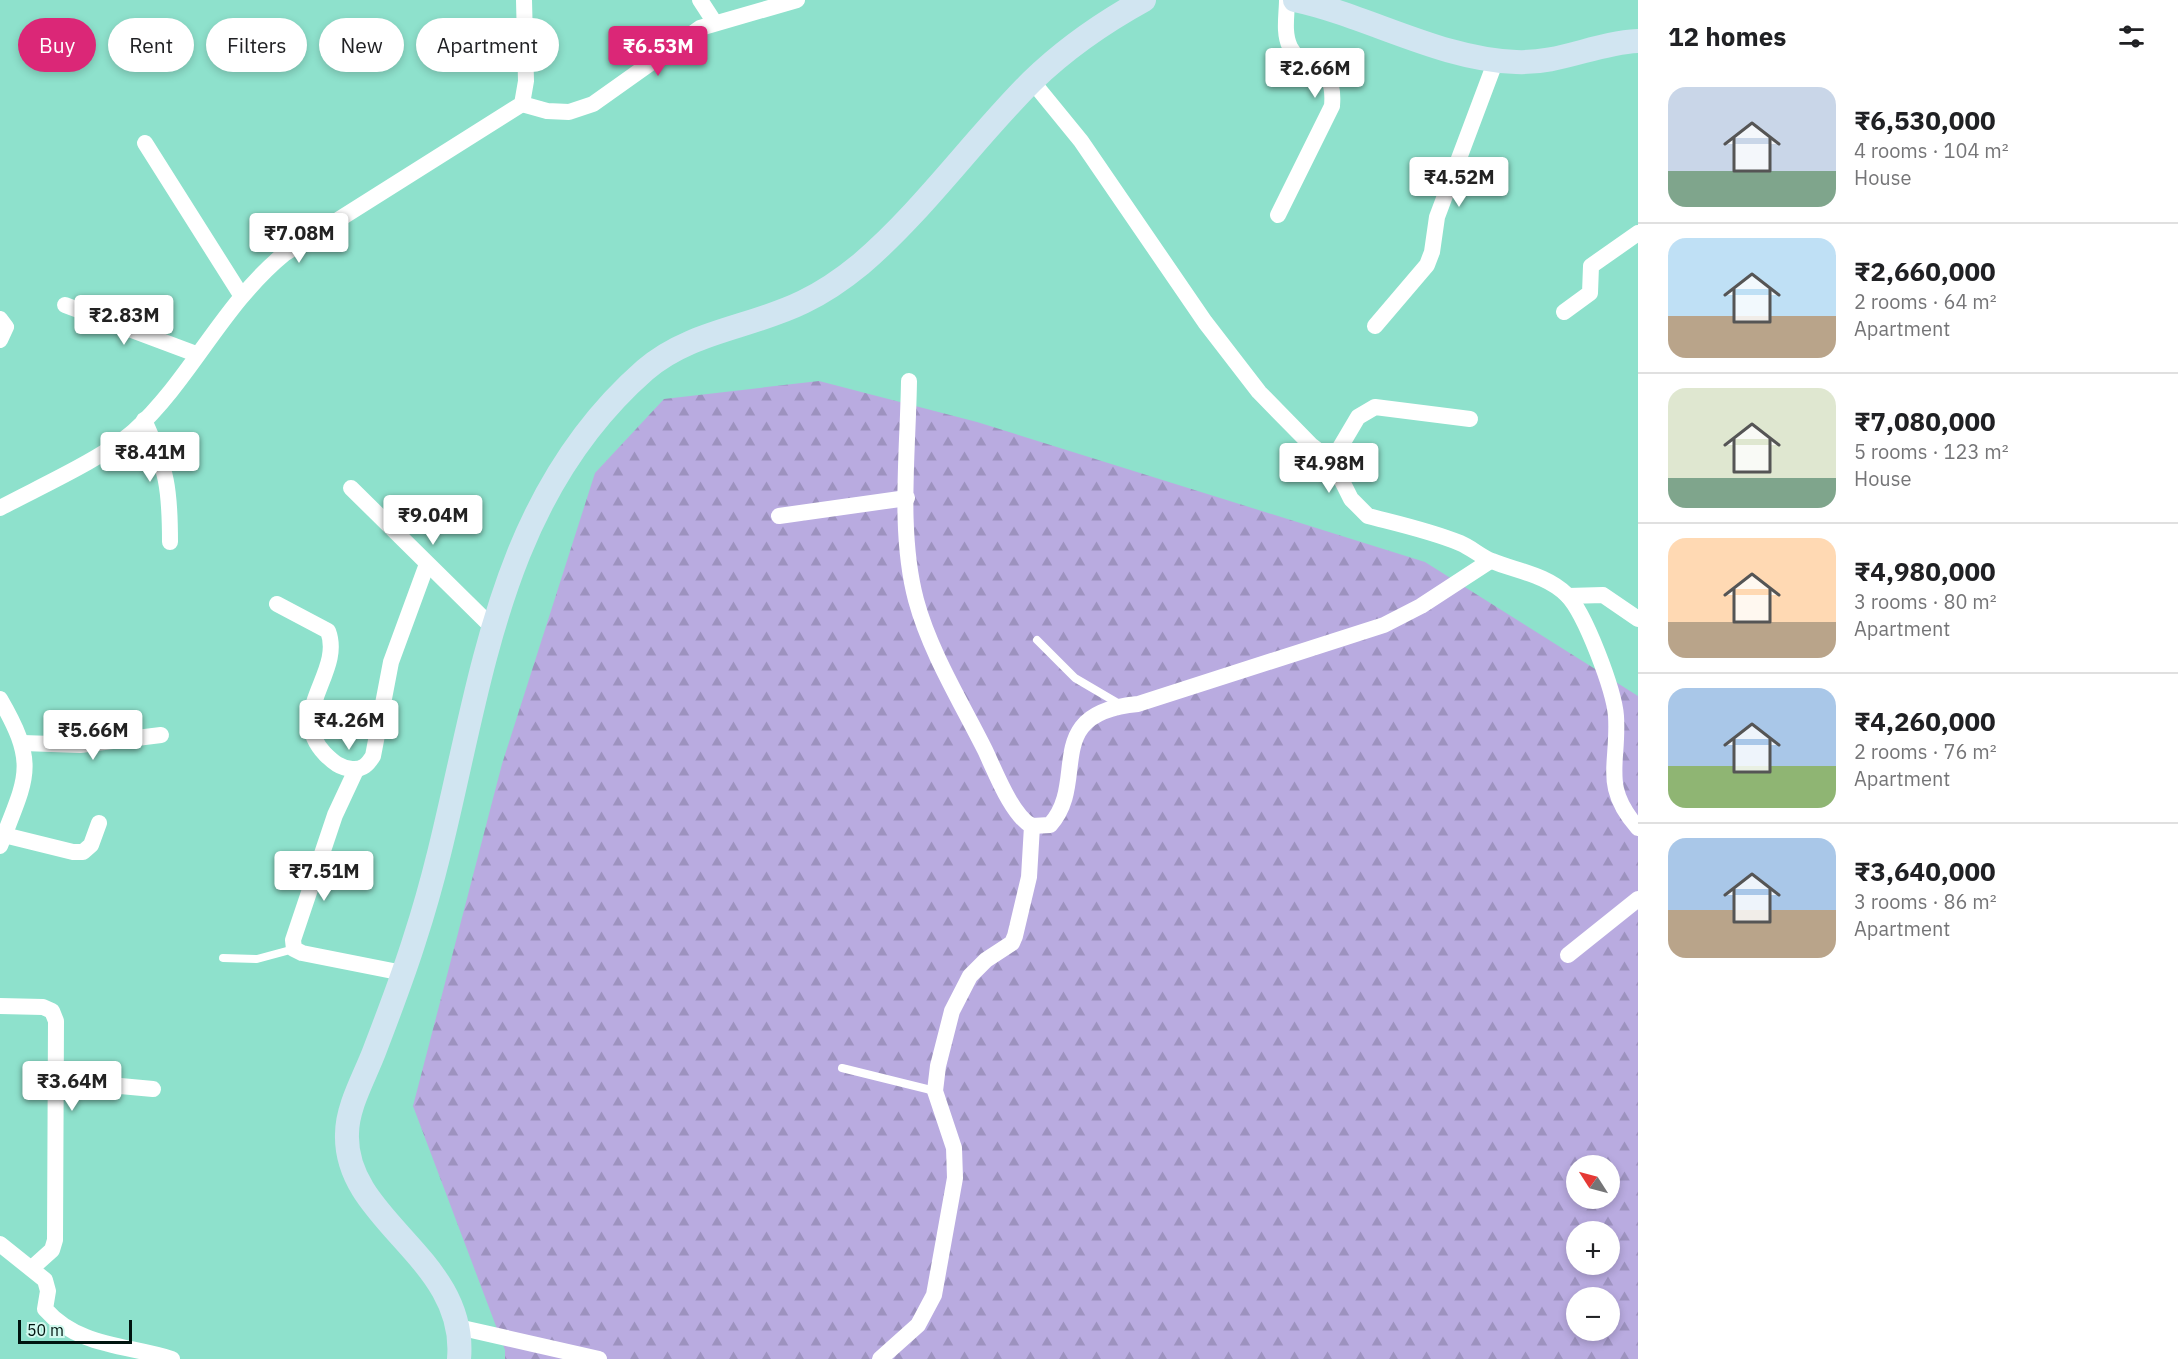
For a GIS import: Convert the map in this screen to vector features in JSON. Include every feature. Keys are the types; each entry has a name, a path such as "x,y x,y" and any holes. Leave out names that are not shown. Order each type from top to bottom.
{"main road":[{"path":"459,1359 458,1327 448,1300 434,1275 404,1237 375,1206 350,1167 347,1124 403,973 438,855 492,627 509,574 532,519 564,461 606,408 648,368 691,340 803,302 859,266 909,218 1032,81 1109,19 1144,0"},
{"path":"1295,0 1443,48 1496,60 1546,62 1613,42 1638,42"}],"street":[{"path":"522,104 526,81 524,0"},
{"path":"700,0 715,23"},
{"path":"0,508 112,447 144,420 241,295 261,273 284,254 522,104 547,111 569,112 593,104 680,40 715,23 797,0"},
{"path":"1278,215 1332,106 1334,89 1329,77 1298,57 1290,47 1287,35 1287,0"},
{"path":"1375,326 1427,265 1432,252 1437,217 1496,60"},
{"path":"1032,81 1081,141 1101,174 1206,322 1259,392 1311,445 1332,461 1351,499 1368,516 1437,534 1463,544 1490,561 1534,576 1568,596 1585,627 1614,699 1615,792 1621,807 1638,828"},
{"path":"145,143 241,295"},
{"path":"1564,312 1590,292 1591,266 1638,233"},
{"path":"64,305 196,354"},
{"path":"0,319 6,327 0,340"},
{"path":"909,381 908,561 917,602 934,648 1019,816 1032,826 1050,825 1060,814 1069,758 1078,733 1090,719 1121,705 1149,700 1384,625 1421,606 1490,561"},
{"path":"1332,461 1358,417 1375,406 1470,419"},
{"path":"144,420 160,456 167,479 170,496 170,542"},
{"path":"351,488 492,627"},
{"path":"779,516 907,498"},
{"path":"277,604 328,631 331,640 331,657 314,696 310,712 311,727 321,750 332,761 344,768 356,770 367,765 373,756 391,662 426,564"},
{"path":"1568,596 1603,595 1638,619"},
{"path":"0,699 23,743 26,756 25,774 2,841 83,852 91,844 99,823"},
{"path":"23,743 80,745 161,735"},
{"path":"356,770 330,830 293,940 294,949 302,953 403,973"},
{"path":"880,1359 918,1325 934,1295 954,1178 954,1148 935,1091 938,1066 959,993 970,976 986,960 1005,949 1015,936 1029,877 1032,826"},
{"path":"1568,955 1638,899"},
{"path":"0,1006 43,1007 52,1011 56,1021 54,1240 52,1250 32,1269"},
{"path":"55,1080 153,1089"},
{"path":"0,1244 48,1285 45,1309 75,1333 103,1344 172,1359"},
{"path":"458,1327 599,1359"}],"lane":[{"path":"1038,639 1068,673 1121,705"},
{"path":"223,958 257,959 294,949"},
{"path":"842,1068 935,1091"}],"green space":[{"path":"819,381 977,422 1425,562 1638,696 1638,1359 505,1359 505,1350 413,1106 502,764 595,473 664,399"}]}
